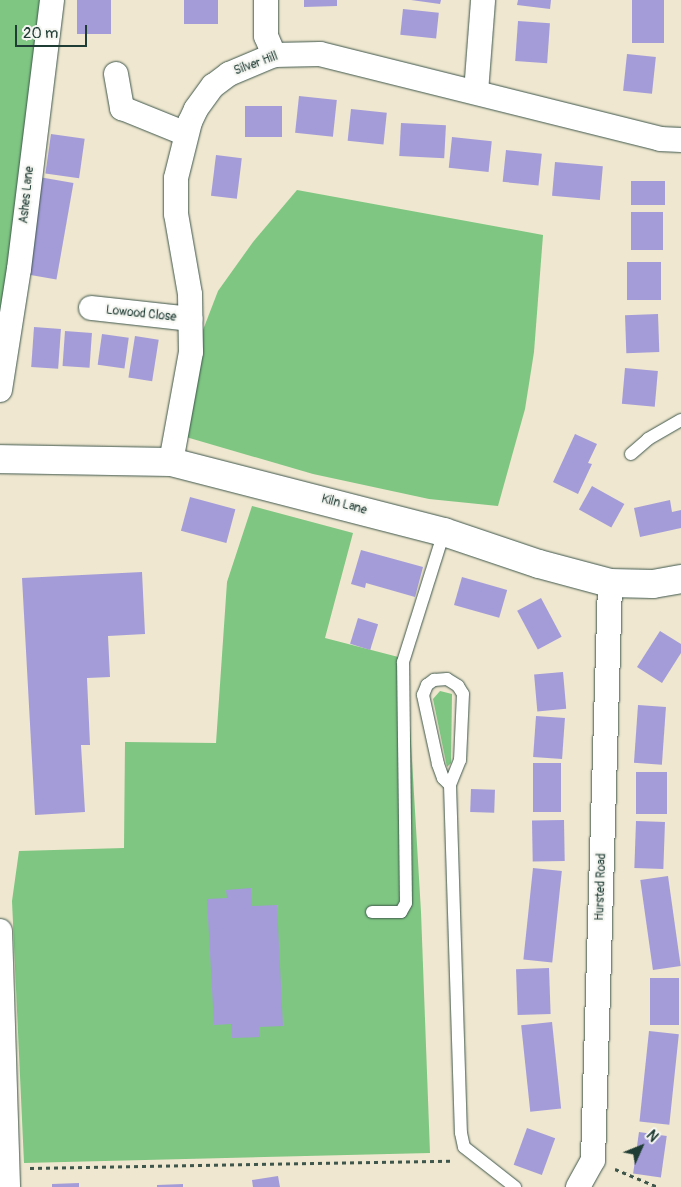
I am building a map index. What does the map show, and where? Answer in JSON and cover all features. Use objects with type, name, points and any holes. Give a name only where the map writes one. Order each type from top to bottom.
[{"type":"main road","name":"Kiln Lane","points":[[0,459],[171,462],[444,532],[539,564],[610,583],[653,584],[681,579]]},
{"type":"street","name":"Ashes Lane","points":[[0,390],[19,269],[52,0]]},
{"type":"street","points":[[266,0],[266,36],[274,55]]},
{"type":"street","points":[[476,92],[483,0]]},
{"type":"street","name":"Silver Hill","points":[[171,462],[191,352],[186,269],[176,214],[176,178],[186,134],[196,109],[213,86],[243,66],[274,55],[320,54],[660,139],[681,140]]},
{"type":"street","points":[[116,74],[122,108],[186,134]]},
{"type":"street","name":"Lowood Close","points":[[91,308],[190,319]]},
{"type":"street","name":"Hursted Road","points":[[578,1187],[593,1160],[610,583]]},
{"type":"street","points":[[0,931],[3,1142],[8,1178]]},
{"type":"lane","points":[[631,454],[648,439],[681,420]]},
{"type":"lane","points":[[372,912],[401,912],[406,902],[403,662],[444,532]]},
{"type":"lane","points":[[450,785],[443,778],[438,764],[423,695],[427,685],[434,680],[446,679],[458,686],[463,694],[460,760],[450,785],[460,1133],[464,1147],[515,1187]]},
{"type":"path","points":[[8,1178],[457,1160]]},
{"type":"path","points":[[593,1160],[658,1187]]},
{"type":"green space","points":[[0,0],[46,0],[0,326]]},
{"type":"green space","points":[[297,190],[543,235],[534,352],[525,409],[498,506],[429,499],[313,474],[186,437],[203,330],[218,291],[253,242]]},
{"type":"green space","points":[[252,506],[353,533],[325,638],[406,659],[421,912],[430,1153],[24,1163],[12,901],[19,851],[124,848],[125,742],[216,743],[227,582]]},
{"type":"green space","points":[[440,691],[452,694],[451,763],[447,767],[433,699]]},
{"type":"building","points":[[77,0],[111,0],[111,34],[77,34]]},
{"type":"building","points":[[184,0],[218,0],[218,24],[184,24]]},
{"type":"building","points":[[304,0],[337,0],[337,6],[304,7]]},
{"type":"building","points":[[411,0],[441,0],[440,4]]},
{"type":"building","points":[[518,0],[551,0],[550,9],[517,5]]},
{"type":"building","points":[[632,0],[664,0],[664,43],[632,43]]},
{"type":"building","points":[[403,9],[439,13],[436,39],[400,35]]},
{"type":"building","points":[[518,21],[550,23],[547,63],[515,61]]},
{"type":"building","points":[[627,54],[656,57],[652,94],[623,91]]},
{"type":"building","points":[[299,96],[337,100],[333,137],[295,133]]},
{"type":"building","points":[[245,106],[282,106],[282,137],[245,137]]},
{"type":"building","points":[[351,109],[387,113],[383,145],[348,141]]},
{"type":"building","points":[[401,123],[446,125],[444,158],[399,156]]},
{"type":"building","points":[[51,134],[85,139],[79,178],[45,174]]},
{"type":"building","points":[[452,137],[492,141],[489,172],[449,168]]},
{"type":"building","points":[[506,150],[542,154],[538,186],[503,182]]},
{"type":"building","points":[[216,155],[242,158],[237,199],[211,196]]},
{"type":"building","points":[[555,162],[603,166],[600,200],[552,196]]},
{"type":"building","points":[[39,177],[73,183],[56,280],[22,274]]},
{"type":"building","points":[[631,181],[665,181],[665,205],[631,205]]},
{"type":"building","points":[[631,212],[663,212],[663,250],[631,250]]},
{"type":"building","points":[[627,262],[661,262],[661,300],[627,300]]},
{"type":"building","points":[[658,314],[659,352],[626,353],[625,315]]},
{"type":"building","points":[[34,327],[61,329],[58,369],[31,367]]},
{"type":"building","points":[[65,331],[92,333],[89,368],[63,366]]},
{"type":"building","points":[[102,334],[129,338],[124,368],[98,365]]},
{"type":"building","points":[[135,336],[159,340],[152,381],[128,377]]},
{"type":"building","points":[[625,368],[658,371],[655,407],[622,404]]},
{"type":"building","points":[[575,434],[597,444],[588,463],[592,464],[578,494],[553,482]]},
{"type":"building","points":[[592,486],[624,504],[611,528],[579,510]]},
{"type":"building","points":[[190,497],[235,509],[226,543],[181,531]]},
{"type":"building","points":[[670,500],[672,512],[681,510],[681,528],[640,537],[634,508]]},
{"type":"building","points":[[361,550],[423,567],[415,597],[366,583],[365,588],[351,584]]},
{"type":"building","points":[[142,572],[145,634],[108,636],[110,677],[87,678],[90,745],[81,745],[85,812],[35,815],[22,578]]},
{"type":"building","points":[[462,577],[507,590],[499,618],[454,605]]},
{"type":"building","points":[[541,598],[562,637],[538,650],[517,611]]},
{"type":"building","points":[[358,618],[378,624],[370,650],[350,644]]},
{"type":"building","points":[[660,631],[681,644],[681,653],[662,683],[637,667]]},
{"type":"building","points":[[563,672],[566,709],[537,711],[534,675]]},
{"type":"building","points":[[638,705],[666,707],[662,765],[634,763]]},
{"type":"building","points":[[536,716],[565,718],[562,759],[533,757]]},
{"type":"building","points":[[533,763],[561,763],[561,812],[533,812]]},
{"type":"building","points":[[636,772],[667,772],[667,814],[636,814]]},
{"type":"building","points":[[471,789],[495,790],[494,813],[470,812]]},
{"type":"building","points":[[564,820],[565,861],[533,862],[532,821]]},
{"type":"building","points":[[636,821],[665,822],[663,869],[634,868]]},
{"type":"building","points":[[533,868],[562,871],[552,963],[523,959]]},
{"type":"building","points":[[668,876],[681,966],[653,970],[640,880]]},
{"type":"building","points":[[251,888],[252,906],[277,905],[283,1026],[259,1027],[260,1037],[232,1038],[231,1024],[214,1025],[207,899],[227,898],[226,890]]},
{"type":"building","points":[[549,968],[551,1014],[518,1015],[516,969]]},
{"type":"building","points":[[650,978],[679,978],[679,1025],[650,1025]]},
{"type":"building","points":[[552,1022],[561,1109],[530,1112],[521,1025]]},
{"type":"building","points":[[649,1031],[679,1034],[669,1125],[639,1122]]},
{"type":"building","points":[[527,1128],[555,1138],[542,1175],[514,1165]]},
{"type":"building","points":[[639,1132],[667,1136],[661,1177],[633,1174]]},
{"type":"building","points":[[278,1176],[280,1187],[253,1187],[252,1180]]},
{"type":"building","points":[[79,1183],[79,1187],[52,1187],[52,1184]]},
{"type":"building","points":[[183,1184],[183,1187],[157,1187],[157,1185]]}]
